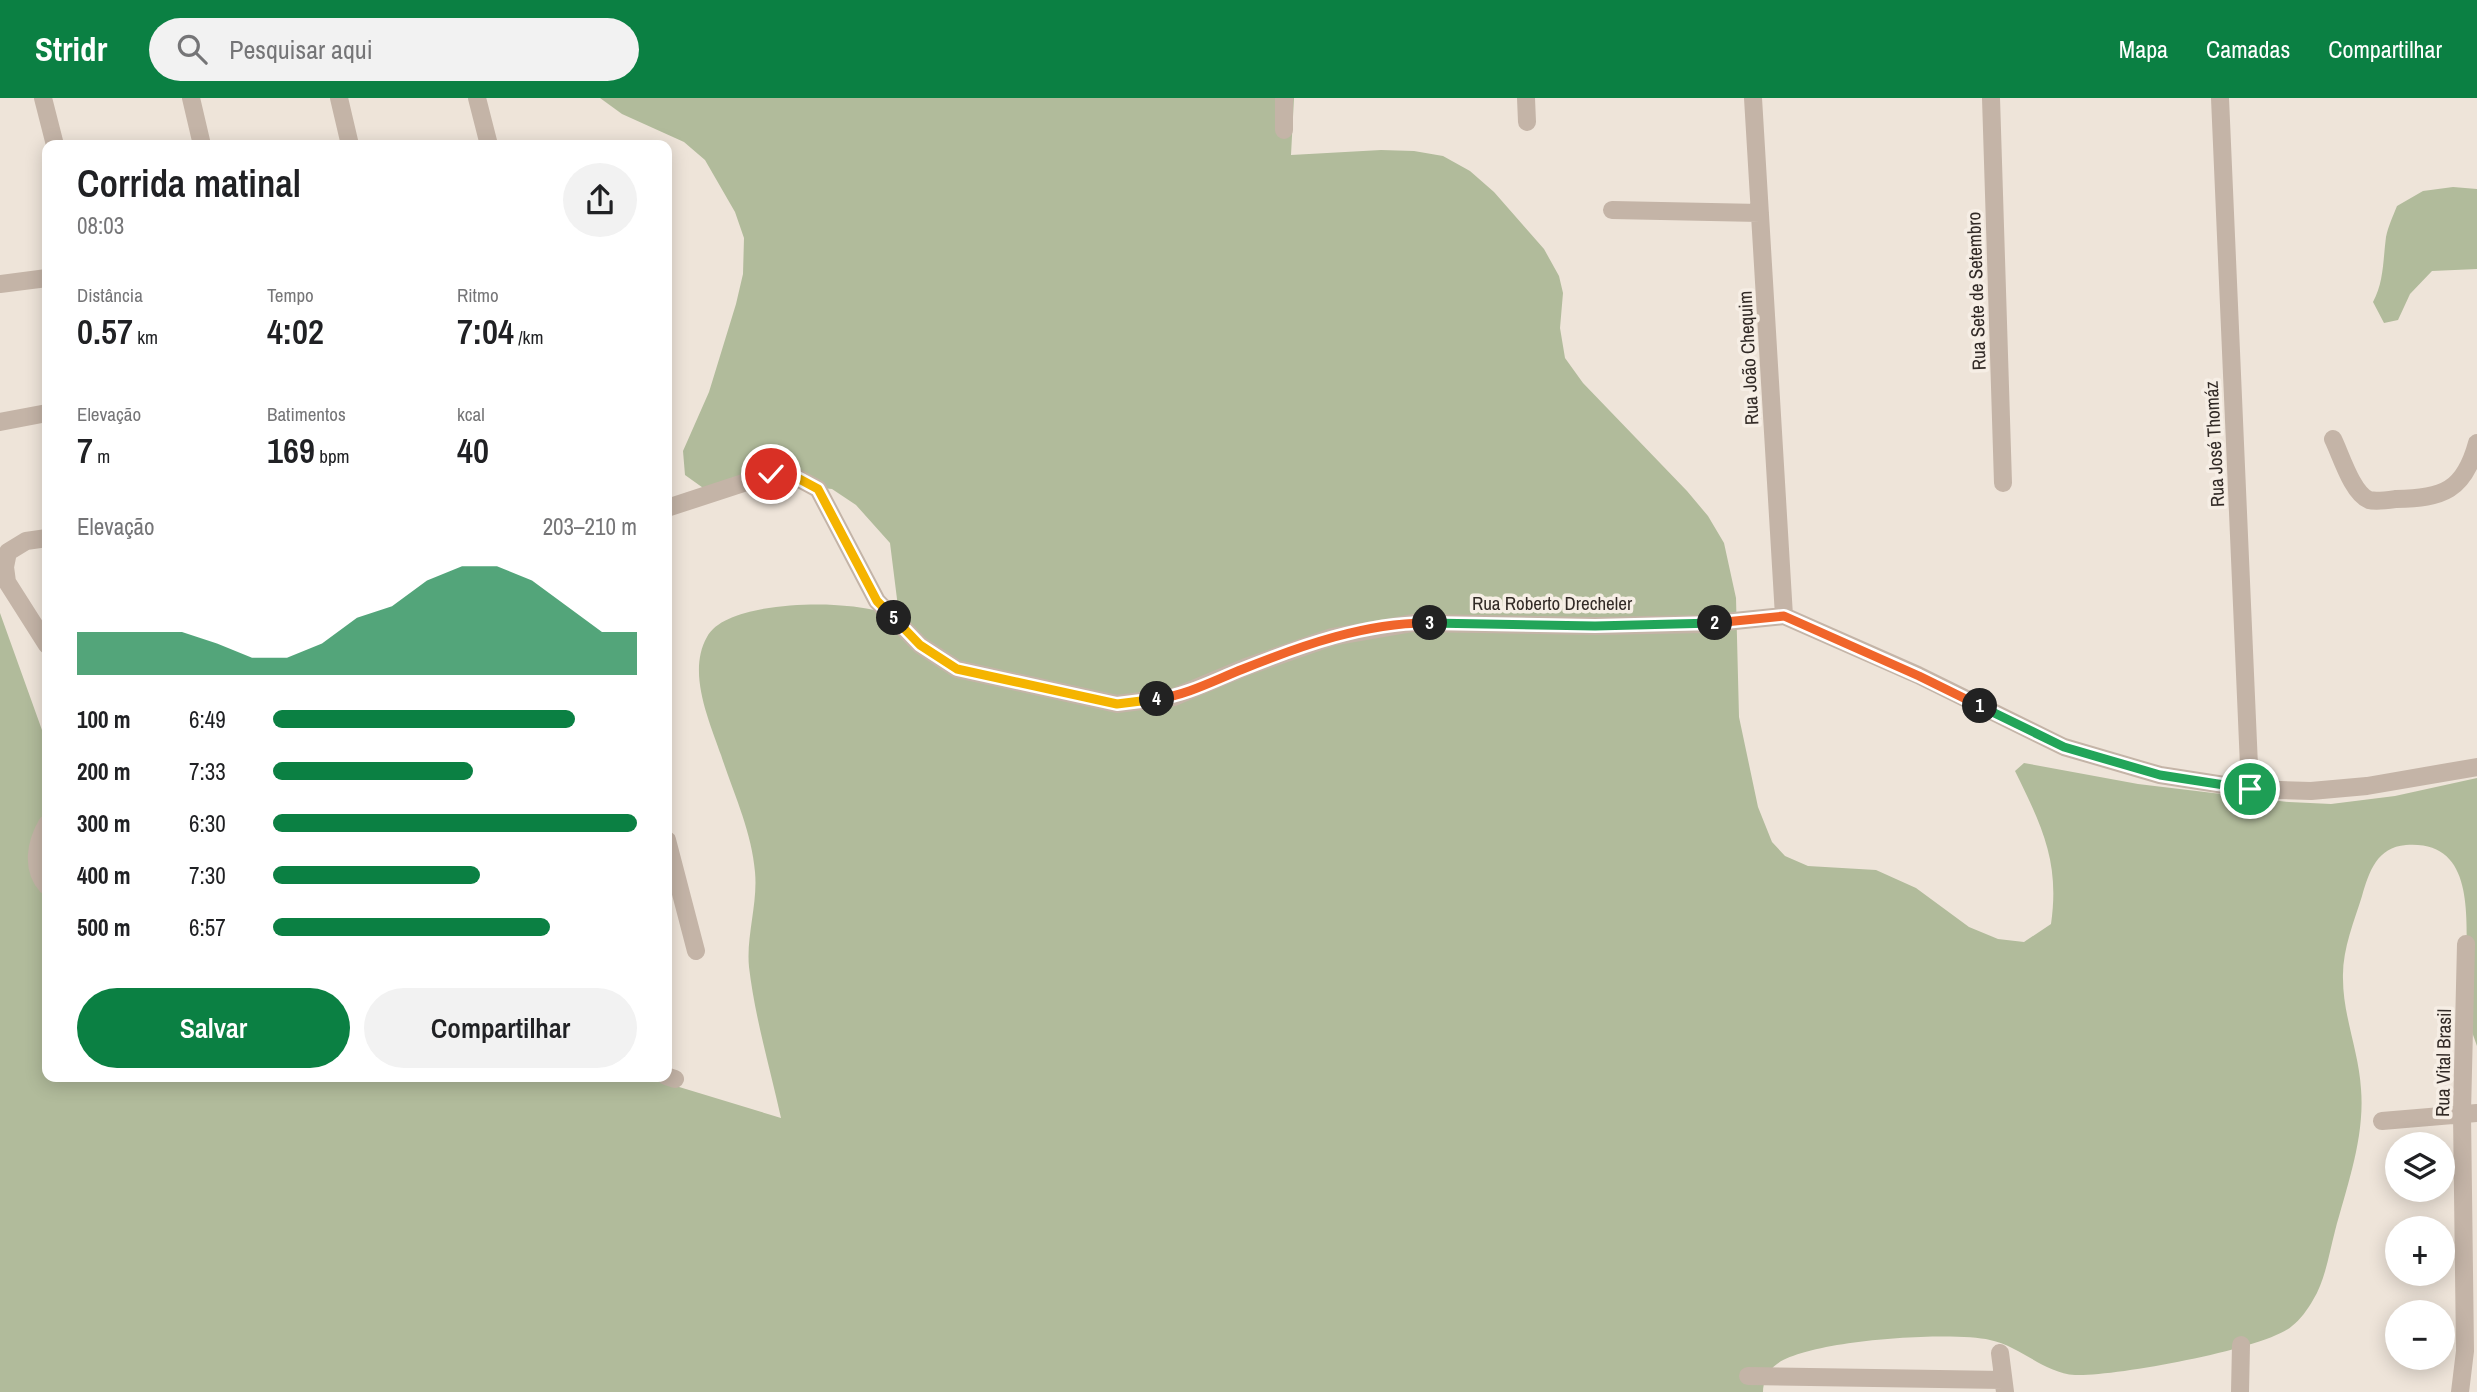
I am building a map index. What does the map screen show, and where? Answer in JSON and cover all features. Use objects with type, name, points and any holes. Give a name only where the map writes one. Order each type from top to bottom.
[{"type":"street","points":[[43,98],[54,140]]},
{"type":"street","points":[[191,98],[201,140]]},
{"type":"street","points":[[339,98],[350,140]]},
{"type":"street","points":[[477,98],[488,140]]},
{"type":"street","points":[[1284,98],[1284,130]]},
{"type":"street","points":[[1526,98],[1527,121]]},
{"type":"street","name":"Rua João Chequim","points":[[1753,98],[1784,616]]},
{"type":"street","name":"Rua Sete de Setembro","points":[[1991,98],[2003,483]]},
{"type":"street","name":"Rua José Thomáz","points":[[2220,98],[2250,789]]},
{"type":"street","points":[[1612,210],[1760,213]]},
{"type":"street","points":[[0,284],[42,279]]},
{"type":"street","points":[[0,422],[42,414]]},
{"type":"street","points":[[2333,439],[2356,490],[2370,500],[2426,499],[2448,491],[2463,476],[2473,458],[2477,443]]},
{"type":"street","name":"Rua Roberto Drecheler","points":[[672,506],[771,474],[792,475],[818,489],[877,601],[920,645],[957,669],[1117,704],[1174,697],[1246,667],[1332,637],[1413,623],[1595,626],[1705,624],[1784,616],[1919,676],[2064,747],[2160,775],[2250,789],[2322,790],[2367,786],[2477,767]]},
{"type":"street","points":[[42,539],[26,541],[8,552],[5,567],[7,582],[42,637]]},
{"type":"street","points":[[42,833],[36,862],[42,880]]},
{"type":"street","points":[[672,859],[696,951]]},
{"type":"street","name":"Rua Vital Brasil","points":[[2460,1392],[2465,1351],[2469,1113],[2466,944]]},
{"type":"street","points":[[2382,1121],[2469,1113]]},
{"type":"street","points":[[2240,1392],[2241,1345]]},
{"type":"street","points":[[1748,1376],[2004,1386],[2000,1353]]},
{"type":"green space","points":[[600,98],[1294,98],[1291,155],[1381,150],[1414,151],[1443,156],[1470,171],[1494,192],[1544,249],[1559,276],[1563,293],[1560,328],[1565,358],[1583,383],[1687,491],[1708,516],[1724,543],[1736,598],[1739,717],[1758,807],[1772,842],[1785,856],[1808,866],[1876,870],[1916,888],[1969,927],[1998,939],[2024,942],[2051,924],[2053,882],[2041,827],[2015,771],[2024,763],[2138,784],[2289,802],[2331,804],[2395,796],[2477,778],[2477,1046],[2472,1032],[2465,901],[2462,883],[2455,867],[2444,854],[2428,847],[2406,845],[2388,850],[2371,870],[2344,957],[2344,993],[2357,1061],[2362,1107],[2350,1179],[2317,1293],[2298,1321],[2277,1335],[2253,1344],[2188,1360],[2121,1371],[2075,1375],[2053,1370],[2012,1348],[1990,1340],[1971,1337],[1913,1337],[1848,1343],[1794,1356],[1771,1370],[1765,1380],[1763,1392],[0,1392],[0,613],[42,730],[42,1082],[663,1082],[781,1118],[749,967],[755,884],[753,857],[746,827],[702,696],[699,680],[701,651],[707,637],[717,626],[731,618],[771,608],[832,605],[860,607],[899,615],[890,543],[856,505],[832,489],[784,484],[728,491],[706,490],[685,475],[683,451],[709,392],[736,304],[743,274],[744,238],[735,212],[705,160],[684,142],[622,114]]},
{"type":"green space","points":[[2453,187],[2477,189],[2477,269],[2432,271],[2410,294],[2398,320],[2384,323],[2373,302],[2381,278],[2387,233],[2397,206],[2423,191]]},
{"type":"route","points":[[771,474],[792,475],[818,489],[877,601],[920,645],[957,669],[1117,704],[1174,697],[1246,667],[1332,637],[1413,623],[1595,626],[1705,624],[1784,616],[1919,676],[2064,747],[2160,775],[2250,789]]}]
